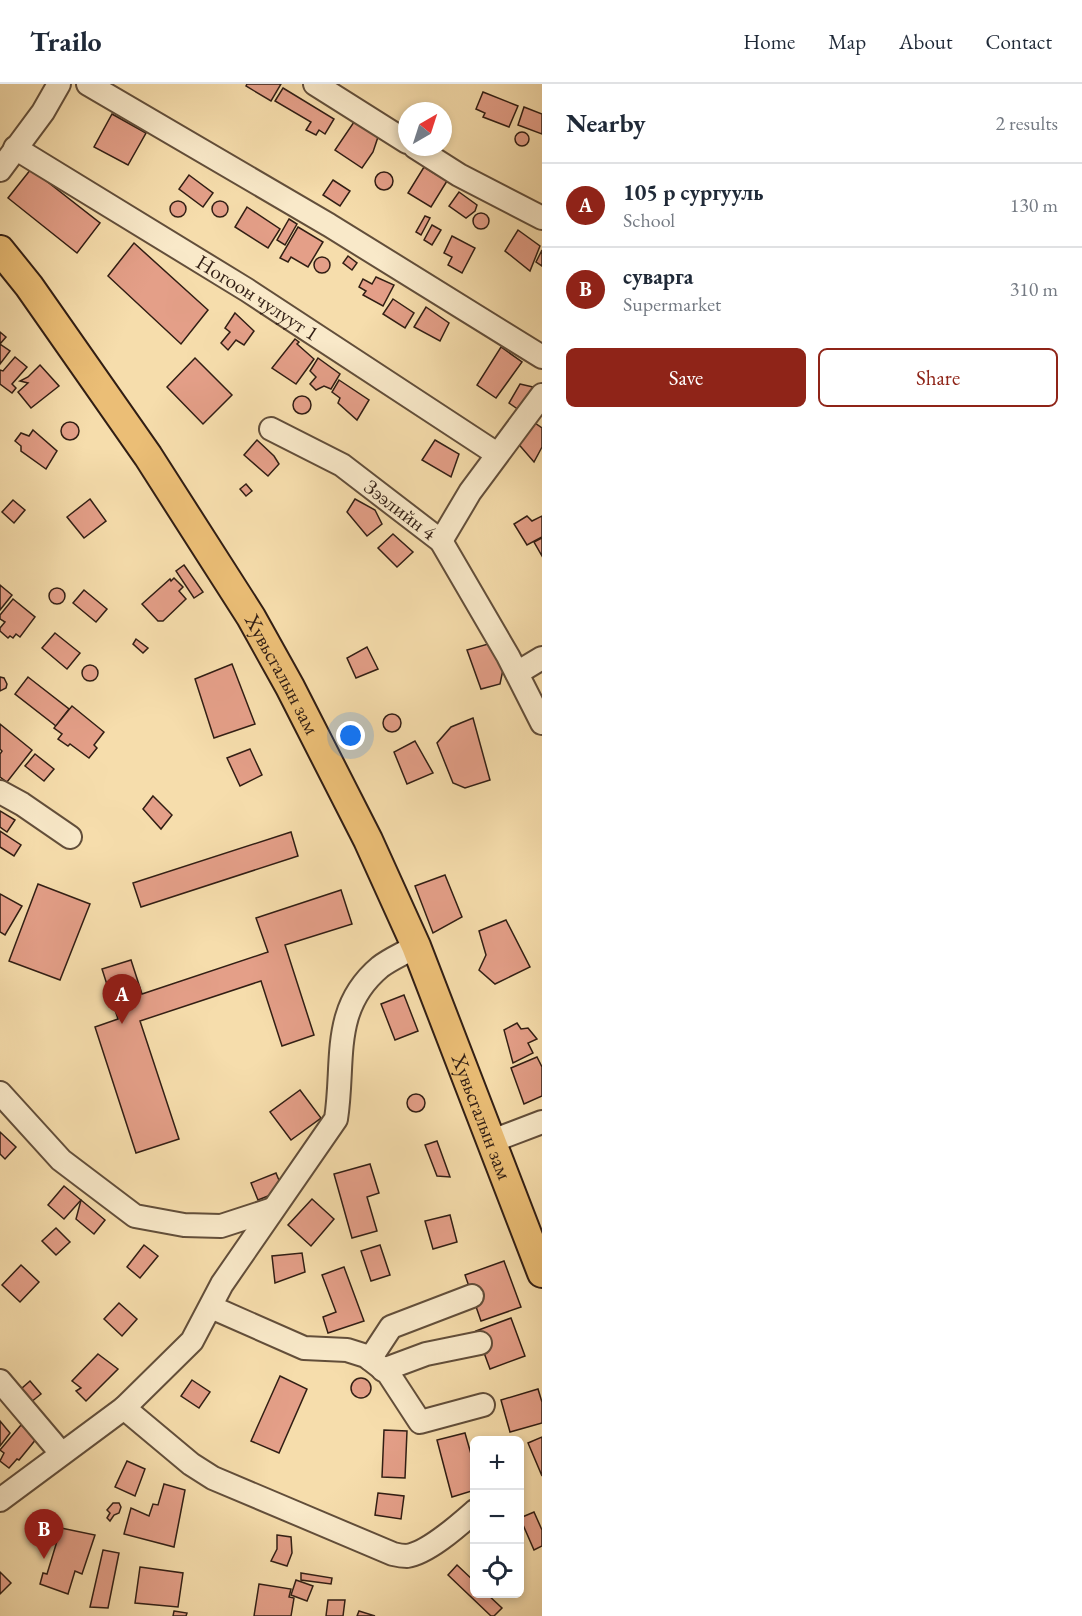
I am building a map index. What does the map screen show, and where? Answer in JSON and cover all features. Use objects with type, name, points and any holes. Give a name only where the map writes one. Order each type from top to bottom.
[{"type":"main road","name":"Хувьсгалын зам","points":[[0,250],[29,286],[148,456],[251,617],[331,764],[416,946],[542,1273]]},
{"type":"street","points":[[0,170],[43,112],[58,84]]},
{"type":"street","points":[[88,84],[329,225],[542,357]]},
{"type":"street","points":[[315,84],[398,136]]},
{"type":"street","name":"Ногоон чулуут 1","points":[[15,148],[247,290],[497,454]]},
{"type":"street","points":[[430,156],[459,174],[542,218]]},
{"type":"street","points":[[441,541],[470,492],[542,395]]},
{"type":"street","name":"Зээлийн 4","points":[[271,429],[342,465],[441,541],[517,674],[542,723]]},
{"type":"street","points":[[517,674],[542,658]]},
{"type":"street","points":[[0,792],[22,804],[70,837]]},
{"type":"street","points":[[0,1500],[61,1452],[124,1408],[192,1341],[222,1284],[336,1119],[340,1043],[349,1010],[362,984],[381,966],[416,946]]},
{"type":"street","points":[[0,1093],[61,1160],[135,1216],[184,1225],[221,1226],[273,1209]]},
{"type":"street","points":[[492,1141],[542,1122]]},
{"type":"street","points":[[377,1364],[391,1327],[472,1296]]},
{"type":"street","points":[[211,1307],[304,1348],[347,1350],[377,1364],[388,1373],[420,1422],[483,1405]]},
{"type":"street","points":[[377,1364],[480,1343]]},
{"type":"street","points":[[0,1382],[61,1452]]},
{"type":"street","points":[[124,1408],[191,1464],[213,1478],[393,1554],[406,1556],[416,1553],[450,1533],[470,1515]]},
{"type":"building","points":[[247,84],[281,84],[271,101],[246,86]]},
{"type":"building","points":[[283,88],[334,119],[325,134],[319,130],[316,135],[306,130],[311,122],[275,101]]},
{"type":"building","points":[[483,92],[518,106],[509,127],[483,117],[485,113],[476,109]]},
{"type":"building","points":[[524,107],[542,114],[542,134],[518,125]]},
{"type":"building","points":[[112,114],[146,133],[128,165],[94,147]]},
{"type":"building","points":[[354,122],[378,137],[373,152],[362,168],[335,150]]},
{"type":"building","points":[[522,132],[527,134],[529,139],[527,144],[522,146],[517,144],[515,139],[517,134]]},
{"type":"building","points":[[424,167],[447,181],[431,207],[408,193]]},
{"type":"building","points":[[31,169],[100,223],[77,253],[8,198]]},
{"type":"building","points":[[384,172],[390,175],[393,181],[390,187],[384,190],[378,187],[375,181],[378,175]]},
{"type":"building","points":[[189,175],[213,193],[203,207],[179,189]]},
{"type":"building","points":[[333,180],[350,191],[340,206],[323,195]]},
{"type":"building","points":[[459,192],[477,205],[475,211],[466,218],[449,206]]},
{"type":"building","points":[[178,201],[186,209],[178,217],[170,209]]},
{"type":"building","points":[[220,201],[226,203],[228,209],[226,215],[220,217],[214,215],[212,209],[214,203]]},
{"type":"building","points":[[247,207],[280,229],[268,248],[235,227]]},
{"type":"building","points":[[481,213],[489,221],[481,229],[473,221]]},
{"type":"building","points":[[425,216],[430,218],[421,235],[416,232]]},
{"type":"building","points":[[289,219],[297,224],[285,245],[277,240]]},
{"type":"building","points":[[432,225],[441,230],[432,245],[424,240]]},
{"type":"building","points":[[298,227],[323,242],[308,267],[291,257],[288,262],[280,258]]},
{"type":"building","points":[[518,230],[540,246],[530,271],[505,251]]},
{"type":"building","points":[[452,236],[475,248],[462,273],[448,265],[452,257],[444,253]]},
{"type":"building","points":[[134,243],[208,310],[181,344],[108,276]]},
{"type":"building","points":[[542,250],[542,266],[536,262]]},
{"type":"building","points":[[348,256],[357,263],[352,270],[343,263]]},
{"type":"building","points":[[322,257],[328,259],[330,265],[328,271],[322,273],[316,271],[314,265],[316,259]]},
{"type":"building","points":[[376,277],[394,285],[383,306],[363,295],[366,291],[359,287],[363,279],[372,284]]},
{"type":"building","points":[[393,299],[414,313],[405,328],[383,314]]},
{"type":"building","points":[[426,307],[449,323],[440,341],[414,327]]},
{"type":"building","points":[[235,313],[254,331],[244,345],[236,340],[228,350],[221,343],[230,332],[225,328]]},
{"type":"building","points":[[0,332],[6,337],[0,344]]},
{"type":"building","points":[[295,339],[299,342],[297,344],[314,359],[296,384],[272,368]]},
{"type":"building","points":[[0,344],[10,351],[0,364]]},
{"type":"building","points":[[501,347],[522,362],[496,398],[477,385]]},
{"type":"building","points":[[15,357],[27,367],[12,384],[16,388],[12,393],[0,384],[0,370],[3,371]]},
{"type":"building","points":[[195,358],[232,395],[203,424],[167,387]]},
{"type":"building","points":[[318,358],[340,374],[331,389],[324,386],[316,390],[310,384],[316,377],[310,371]]},
{"type":"building","points":[[40,365],[59,386],[31,408],[18,392],[28,383],[20,381],[28,377]]},
{"type":"building","points":[[339,380],[369,400],[357,420],[338,403],[340,398],[332,392]]},
{"type":"building","points":[[520,384],[533,387],[519,410],[509,403]]},
{"type":"building","points":[[298,396],[306,396],[311,401],[309,412],[298,414],[293,409],[293,401]]},
{"type":"building","points":[[532,421],[542,428],[542,447],[534,462],[515,440]]},
{"type":"building","points":[[66,422],[74,422],[79,427],[77,438],[66,440],[61,435],[61,427]]},
{"type":"building","points":[[33,430],[57,451],[46,469],[21,451],[21,446],[15,441],[21,433],[29,436]]},
{"type":"building","points":[[257,440],[279,464],[268,476],[244,455]]},
{"type":"building","points":[[435,440],[459,454],[451,477],[422,460]]},
{"type":"building","points":[[246,484],[252,491],[246,496],[240,489]]},
{"type":"building","points":[[90,499],[106,521],[84,538],[67,517]]},
{"type":"building","points":[[355,499],[375,510],[382,524],[367,536],[347,512]]},
{"type":"building","points":[[13,500],[25,510],[14,523],[2,512]]},
{"type":"building","points":[[527,516],[532,521],[542,516],[542,537],[527,545],[514,524]]},
{"type":"building","points":[[393,534],[413,552],[397,567],[378,548]]},
{"type":"building","points":[[542,538],[542,556],[534,542]]},
{"type":"building","points":[[184,565],[203,592],[194,598],[176,571]]},
{"type":"building","points":[[174,578],[183,587],[179,591],[186,599],[163,621],[158,621],[142,604]]},
{"type":"building","points":[[0,585],[12,595],[0,610]]},
{"type":"building","points":[[54,588],[60,588],[65,596],[63,602],[54,604],[49,599],[49,593]]},
{"type":"building","points":[[84,590],[107,609],[96,622],[73,603]]},
{"type":"building","points":[[13,599],[35,617],[20,637],[16,634],[13,638],[10,636],[8,638],[0,631],[5,622],[0,619],[0,615]]},
{"type":"building","points":[[55,633],[80,653],[67,669],[42,648]]},
{"type":"building","points":[[136,639],[148,648],[143,653],[133,644]]},
{"type":"building","points":[[488,644],[505,660],[500,684],[481,689],[467,650]]},
{"type":"building","points":[[367,647],[378,669],[356,678],[347,658]]},
{"type":"building","points":[[232,664],[255,724],[214,738],[195,679]]},
{"type":"building","points":[[87,665],[93,665],[98,673],[96,679],[87,681],[82,676],[82,670]]},
{"type":"building","points":[[0,677],[4,678],[7,684],[6,688],[0,691]]},
{"type":"building","points":[[28,677],[69,709],[56,726],[15,694]]},
{"type":"building","points":[[72,706],[104,732],[94,745],[97,748],[89,758],[70,744],[68,746],[58,739],[62,734],[54,728]]},
{"type":"building","points":[[392,714],[398,717],[401,723],[398,729],[392,732],[386,729],[383,723],[386,717]]},
{"type":"building","points":[[473,718],[490,780],[465,788],[453,783],[437,743],[451,727]]},
{"type":"building","points":[[0,724],[32,750],[7,782],[0,777],[2,751],[0,749]]},
{"type":"building","points":[[415,741],[433,773],[407,784],[394,752]]},
{"type":"building","points":[[250,749],[262,775],[240,786],[227,758]]},
{"type":"building","points":[[35,754],[54,769],[44,781],[25,766]]},
{"type":"building","points":[[153,796],[172,815],[161,829],[143,809]]},
{"type":"building","points":[[0,811],[15,820],[7,832],[0,827]]},
{"type":"building","points":[[0,831],[21,845],[14,856],[0,847]]},
{"type":"building","points":[[291,832],[298,856],[141,907],[133,883]]},
{"type":"building","points":[[445,875],[462,917],[433,933],[415,886]]},
{"type":"building","points":[[38,884],[90,904],[60,980],[9,961]]},
{"type":"building","points":[[341,890],[352,924],[285,945],[314,1035],[282,1046],[261,981],[140,1021],[179,1139],[136,1153],[95,1027],[118,1019],[102,969],[131,960],[142,994],[268,952],[256,918]]},
{"type":"building","points":[[0,894],[22,906],[5,935],[0,932]]},
{"type":"building","points":[[506,920],[530,967],[495,984],[479,970],[486,955],[479,931]]},
{"type":"building","points":[[404,995],[418,1031],[395,1040],[381,1004]]},
{"type":"building","points":[[517,1023],[521,1029],[528,1028],[537,1039],[528,1043],[533,1053],[513,1063],[504,1030]]},
{"type":"building","points":[[537,1057],[542,1067],[542,1096],[524,1104],[511,1068]]},
{"type":"building","points":[[300,1090],[321,1118],[291,1140],[270,1112]]},
{"type":"building","points":[[416,1094],[422,1097],[425,1103],[422,1109],[416,1112],[410,1109],[407,1103],[410,1097]]},
{"type":"building","points":[[0,1132],[16,1147],[5,1159],[0,1154]]},
{"type":"building","points":[[437,1141],[450,1177],[437,1176],[425,1145]]},
{"type":"building","points":[[370,1164],[379,1193],[367,1197],[377,1231],[352,1238],[334,1174]]},
{"type":"building","points":[[276,1173],[283,1190],[258,1200],[251,1183]]},
{"type":"building","points":[[64,1186],[81,1200],[64,1219],[48,1205]]},
{"type":"building","points":[[312,1199],[334,1219],[311,1246],[288,1225]]},
{"type":"building","points":[[81,1200],[105,1220],[94,1234],[76,1219]]},
{"type":"building","points":[[450,1215],[457,1242],[433,1249],[425,1221]]},
{"type":"building","points":[[56,1228],[70,1242],[56,1255],[42,1241]]},
{"type":"building","points":[[144,1245],[158,1256],[140,1278],[127,1267]]},
{"type":"building","points":[[380,1245],[390,1275],[371,1281],[361,1251]]},
{"type":"building","points":[[302,1253],[305,1272],[275,1283],[272,1256]]},
{"type":"building","points":[[504,1261],[521,1307],[481,1321],[465,1275]]},
{"type":"building","points":[[21,1265],[39,1282],[20,1302],[2,1285]]},
{"type":"building","points":[[344,1267],[364,1321],[328,1333],[323,1317],[336,1312],[322,1275]]},
{"type":"building","points":[[119,1303],[137,1319],[122,1336],[104,1319]]},
{"type":"building","points":[[511,1318],[525,1356],[490,1369],[476,1331]]},
{"type":"building","points":[[98,1354],[118,1369],[86,1401],[76,1391],[81,1388],[72,1381]]},
{"type":"building","points":[[280,1376],[307,1389],[279,1453],[251,1441]]},
{"type":"building","points":[[361,1378],[368,1381],[371,1388],[368,1395],[361,1398],[354,1395],[351,1388],[354,1381]]},
{"type":"building","points":[[192,1380],[210,1392],[199,1408],[181,1396]]},
{"type":"building","points":[[30,1381],[41,1394],[30,1403],[21,1389]]},
{"type":"building","points":[[538,1389],[542,1402],[542,1423],[510,1432],[501,1400]]},
{"type":"building","points":[[0,1421],[10,1433],[0,1446]]},
{"type":"building","points":[[21,1425],[37,1438],[19,1460],[17,1459],[9,1468],[0,1461],[4,1453],[0,1450]]},
{"type":"building","points":[[384,1430],[407,1431],[405,1478],[382,1477]]},
{"type":"building","points":[[465,1433],[470,1450],[470,1492],[452,1497],[437,1440]]},
{"type":"building","points":[[542,1437],[542,1476],[528,1443]]},
{"type":"building","points":[[127,1461],[145,1469],[135,1496],[115,1487]]},
{"type":"building","points":[[164,1484],[185,1490],[174,1547],[124,1534],[131,1508],[149,1516],[153,1504],[158,1505]]},
{"type":"building","points":[[378,1493],[404,1496],[401,1519],[375,1515]]},
{"type":"building","points":[[113,1503],[119,1503],[121,1507],[119,1513],[114,1515],[110,1521],[107,1518],[110,1513],[107,1510]]},
{"type":"building","points":[[534,1512],[542,1530],[542,1546],[534,1550],[524,1527],[524,1516]]},
{"type":"building","points":[[61,1528],[95,1535],[82,1574],[75,1571],[68,1594],[40,1584],[43,1573],[47,1574]]},
{"type":"building","points":[[277,1535],[291,1537],[292,1553],[287,1566],[271,1561],[277,1549]]},
{"type":"building","points":[[103,1550],[119,1553],[108,1608],[90,1607]]},
{"type":"building","points":[[457,1565],[470,1577],[470,1596],[448,1575]]},
{"type":"building","points":[[140,1567],[183,1573],[178,1607],[135,1603]]},
{"type":"building","points":[[0,1572],[11,1583],[0,1594]]},
{"type":"building","points":[[301,1573],[332,1578],[331,1584],[301,1580]]},
{"type":"building","points":[[296,1580],[313,1586],[307,1601],[291,1595]]},
{"type":"building","points":[[259,1584],[291,1589],[289,1597],[294,1598],[291,1616],[254,1616]]},
{"type":"building","points":[[472,1598],[491,1598],[502,1608],[491,1616]]},
{"type":"building","points":[[328,1600],[345,1600],[343,1616],[326,1616]]},
{"type":"building","points":[[174,1611],[187,1613],[186,1616],[173,1616]]},
{"type":"building","points":[[359,1611],[375,1616],[357,1616]]},
{"type":"place","name":"105 р сургууль","points":[[122,1024]]},
{"type":"place","name":"суварга","points":[[44,1559]]}]
